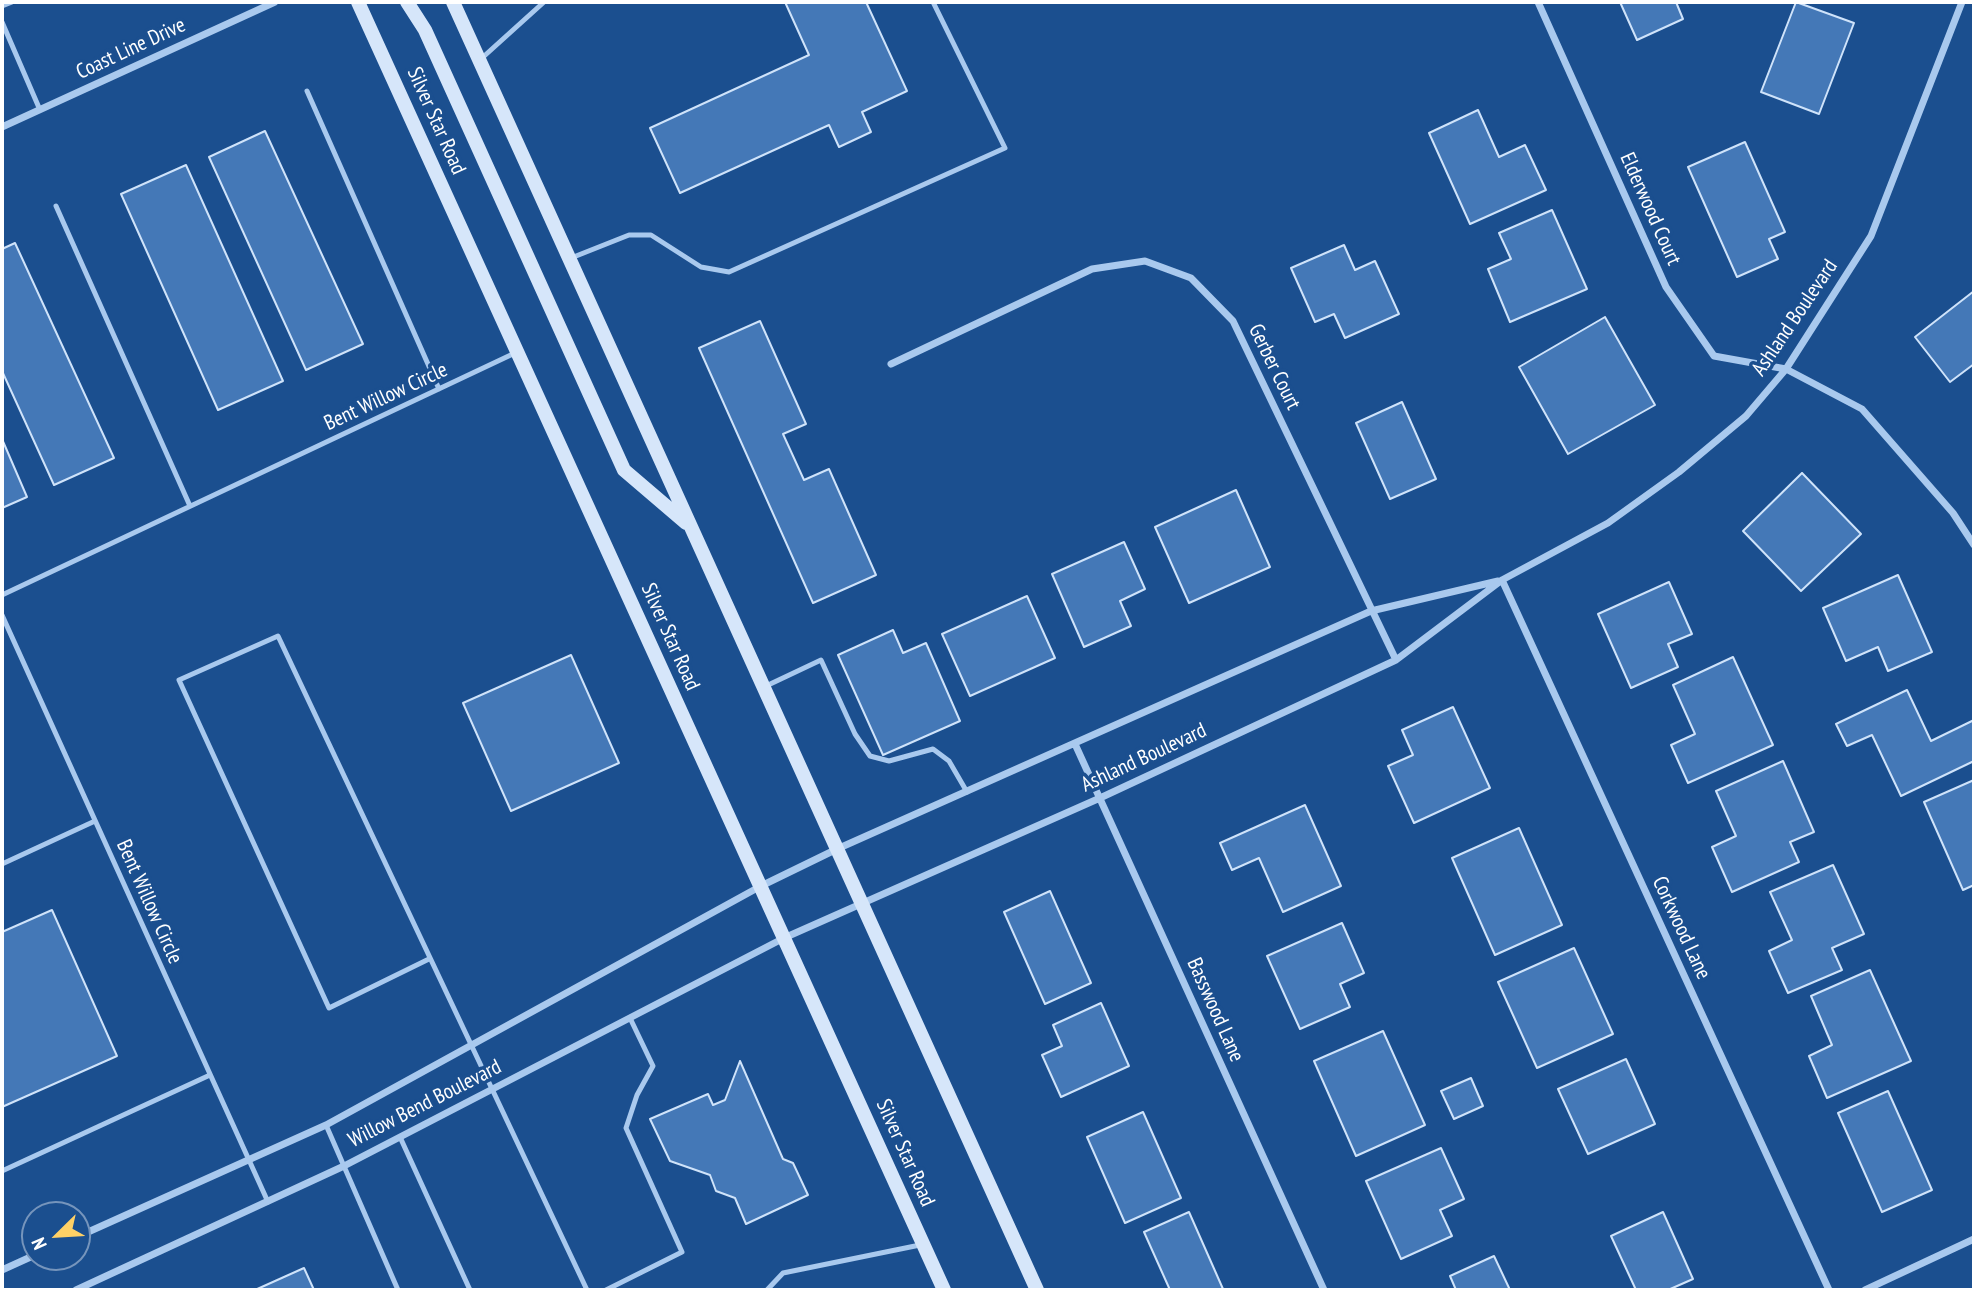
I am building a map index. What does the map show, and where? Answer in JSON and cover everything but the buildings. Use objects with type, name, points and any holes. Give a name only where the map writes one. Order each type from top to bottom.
[{"type":"main road","name":"Silver Star Road","points":[[358,2],[944,1290]]},
{"type":"main road","points":[[407,2],[425,30],[624,470],[690,526]]},
{"type":"main road","points":[[453,2],[1037,1290]]},
{"type":"street","name":"Coast Line Drive","points":[[2,128],[275,2]]},
{"type":"street","name":"Elderwood Court","points":[[1538,2],[1666,287],[1714,356],[1786,369],[1862,409],[1953,513],[1974,545]]},
{"type":"street","name":"Ashland Boulevard","points":[[784,938],[1100,798],[1396,660],[1502,580],[1608,523],[1679,472],[1746,415],[1786,369],[1871,236],[1962,2]]},
{"type":"street","name":"Gerber Court","points":[[891,364],[1092,269],[1144,261],[1191,278],[1233,321],[1396,660]]},
{"type":"street","name":"Ashland Boulevard","points":[[761,886],[837,849],[1371,611],[1502,580]]},
{"type":"street","name":"Corkwood Lane","points":[[1502,580],[1829,1290]]},
{"type":"street","name":"Basswood Lane","points":[[1075,744],[1324,1290]]},
{"type":"street","name":"Willow Bend Boulevard","points":[[91,1231],[326,1125],[761,886]]},
{"type":"street","name":"Willow Bend Boulevard","points":[[76,1290],[344,1166],[784,938]]},
{"type":"street","points":[[1865,1290],[1974,1239]]},
{"type":"street","points":[[2,1270],[21,1261]]},
{"type":"lane","points":[[2,6],[12,2]]},
{"type":"lane","points":[[480,60],[544,2]]},
{"type":"lane","points":[[570,258],[629,235],[651,235],[701,267],[729,272],[1005,148],[933,2]]},
{"type":"lane","points":[[2,22],[40,110]]},
{"type":"lane","points":[[307,91],[439,389]]},
{"type":"lane","points":[[57,206],[190,506]]},
{"type":"lane","name":"Bent Willow Circle","points":[[2,596],[517,352]]},
{"type":"lane","name":"Bent Willow Circle","points":[[2,615],[268,1202]]},
{"type":"lane","points":[[429,959],[329,1008],[179,680],[278,636],[587,1290]]},
{"type":"lane","points":[[764,687],[821,660],[855,734],[870,756],[889,761],[933,749],[949,761],[967,792]]},
{"type":"lane","points":[[2,864],[95,821]]},
{"type":"lane","points":[[606,1290],[682,1252],[626,1128],[637,1095],[653,1066],[630,1018]]},
{"type":"lane","points":[[2,1171],[210,1075]]},
{"type":"lane","points":[[326,1125],[398,1290]]},
{"type":"lane","points":[[400,1137],[470,1290]]},
{"type":"lane","points":[[767,1290],[783,1273],[923,1244]]}]
